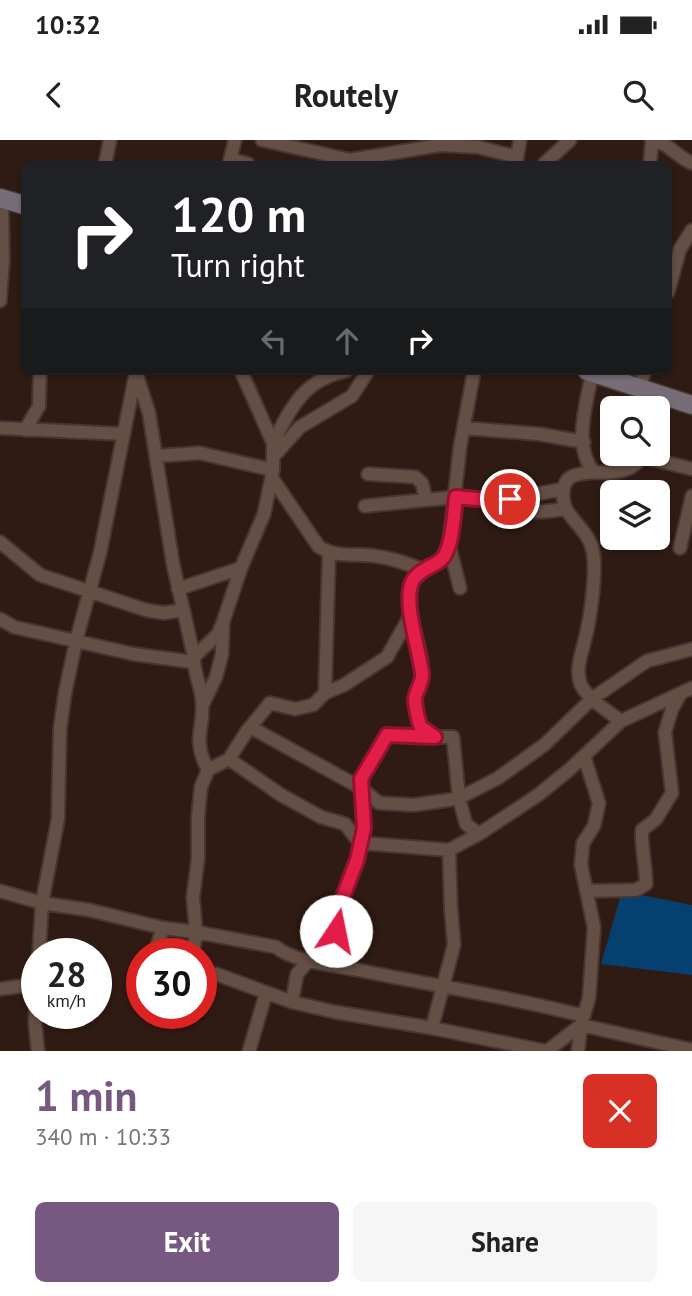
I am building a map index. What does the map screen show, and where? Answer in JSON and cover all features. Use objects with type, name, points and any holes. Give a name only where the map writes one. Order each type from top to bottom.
[{"type":"main road","points":[[609,375],[642,380],[655,396]]},
{"type":"main road","points":[[670,404],[692,405]]},
{"type":"street","points":[[108,161],[110,140]]},
{"type":"street","points":[[230,161],[235,140]]},
{"type":"street","points":[[262,140],[301,144],[350,160],[420,148],[458,145],[478,147],[516,161],[520,140]]},
{"type":"street","points":[[547,161],[570,140]]},
{"type":"street","points":[[650,161],[652,140],[665,144],[674,154],[692,163]]},
{"type":"street","points":[[0,301],[7,205]]},
{"type":"street","points":[[672,278],[680,249],[692,230]]},
{"type":"street","points":[[25,430],[39,406],[40,375]]},
{"type":"street","points":[[39,938],[42,903],[58,819],[60,729],[76,641],[90,594],[134,375]]},
{"type":"street","points":[[136,375],[149,413],[178,589],[200,684],[202,705],[198,736],[201,757],[208,770]]},
{"type":"street","points":[[194,660],[218,634],[241,568],[264,514],[273,474],[273,449],[243,375]]},
{"type":"street","points":[[273,449],[298,397],[319,382],[336,375]]},
{"type":"street","points":[[273,449],[300,427],[352,396],[365,375]]},
{"type":"street","points":[[435,737],[420,726],[415,699],[422,678],[417,640],[410,616],[409,590],[414,578],[430,565],[440,562],[449,545],[473,375]]},
{"type":"street","points":[[594,472],[589,465],[584,442],[584,417],[595,375]]},
{"type":"street","points":[[0,428],[122,435]]},
{"type":"street","points":[[464,428],[539,433],[584,442]]},
{"type":"street","points":[[156,456],[200,453],[273,474],[319,547],[329,553],[385,557],[424,570]]},
{"type":"street","points":[[670,463],[692,469]]},
{"type":"street","points":[[621,721],[582,686],[578,670],[588,621],[594,555],[584,529],[569,517],[563,489],[566,479],[573,475],[617,472],[633,466]]},
{"type":"street","points":[[368,474],[415,477],[422,483],[425,500]]},
{"type":"street","points":[[365,506],[456,497],[487,500],[563,489]]},
{"type":"street","points":[[680,548],[692,496]]},
{"type":"street","points":[[521,497],[523,508],[527,511],[566,509]]},
{"type":"street","points":[[0,542],[40,575],[90,594],[155,612],[172,613],[183,610]]},
{"type":"street","points":[[449,545],[460,588]]},
{"type":"street","points":[[325,693],[329,553]]},
{"type":"street","points":[[178,589],[241,568]]},
{"type":"street","points":[[195,938],[193,897],[198,859],[198,817],[201,787],[208,770],[229,759],[270,703],[295,709],[313,705],[325,693],[344,685],[387,657],[410,616]]},
{"type":"street","points":[[0,619],[14,626],[76,641],[133,653],[194,660]]},
{"type":"street","points":[[202,705],[216,677],[222,654],[223,622]]},
{"type":"street","points":[[250,727],[361,788],[379,803],[414,805],[459,797],[498,778],[544,745],[593,698],[647,661],[692,649]]},
{"type":"street","points":[[229,759],[281,795],[321,817],[345,824],[360,843],[449,850],[479,834],[538,794],[621,721],[686,690]]},
{"type":"street","points":[[586,891],[636,890],[646,884],[646,867],[641,848],[642,830],[656,819],[672,793],[665,732],[672,709],[686,690]]},
{"type":"street","points":[[292,1002],[297,974],[309,960],[325,950],[336,931],[341,902],[357,860],[364,828],[361,779],[387,735],[453,737],[459,797],[466,824],[479,834]]},
{"type":"street","points":[[578,1051],[589,998],[594,927],[581,865],[583,843],[594,827],[599,803],[584,756]]},
{"type":"street","points":[[432,1028],[454,945],[450,909],[449,850]]},
{"type":"street","points":[[0,891],[42,903],[89,910],[163,928],[276,947],[282,953],[309,960],[547,1006],[583,1020],[692,1050]]},
{"type":"street","points":[[159,938],[163,928]]},
{"type":"street","points":[[217,974],[292,1002],[546,1051],[583,1020]]},
{"type":"street","points":[[0,989],[21,986]]},
{"type":"street","points":[[249,1051],[266,993]]},
{"type":"street","points":[[35,1029],[38,1051]]},
{"type":"street","points":[[474,1051],[477,1037]]},
{"type":"water","points":[[622,891],[692,905],[692,975],[601,964]]},
{"type":"route","points":[[336,931],[341,902],[357,860],[364,828],[361,779],[387,735],[435,737],[420,726],[415,699],[422,678],[417,640],[410,616],[409,590],[414,578],[430,565],[440,562],[446,555],[456,497],[510,499]]}]
